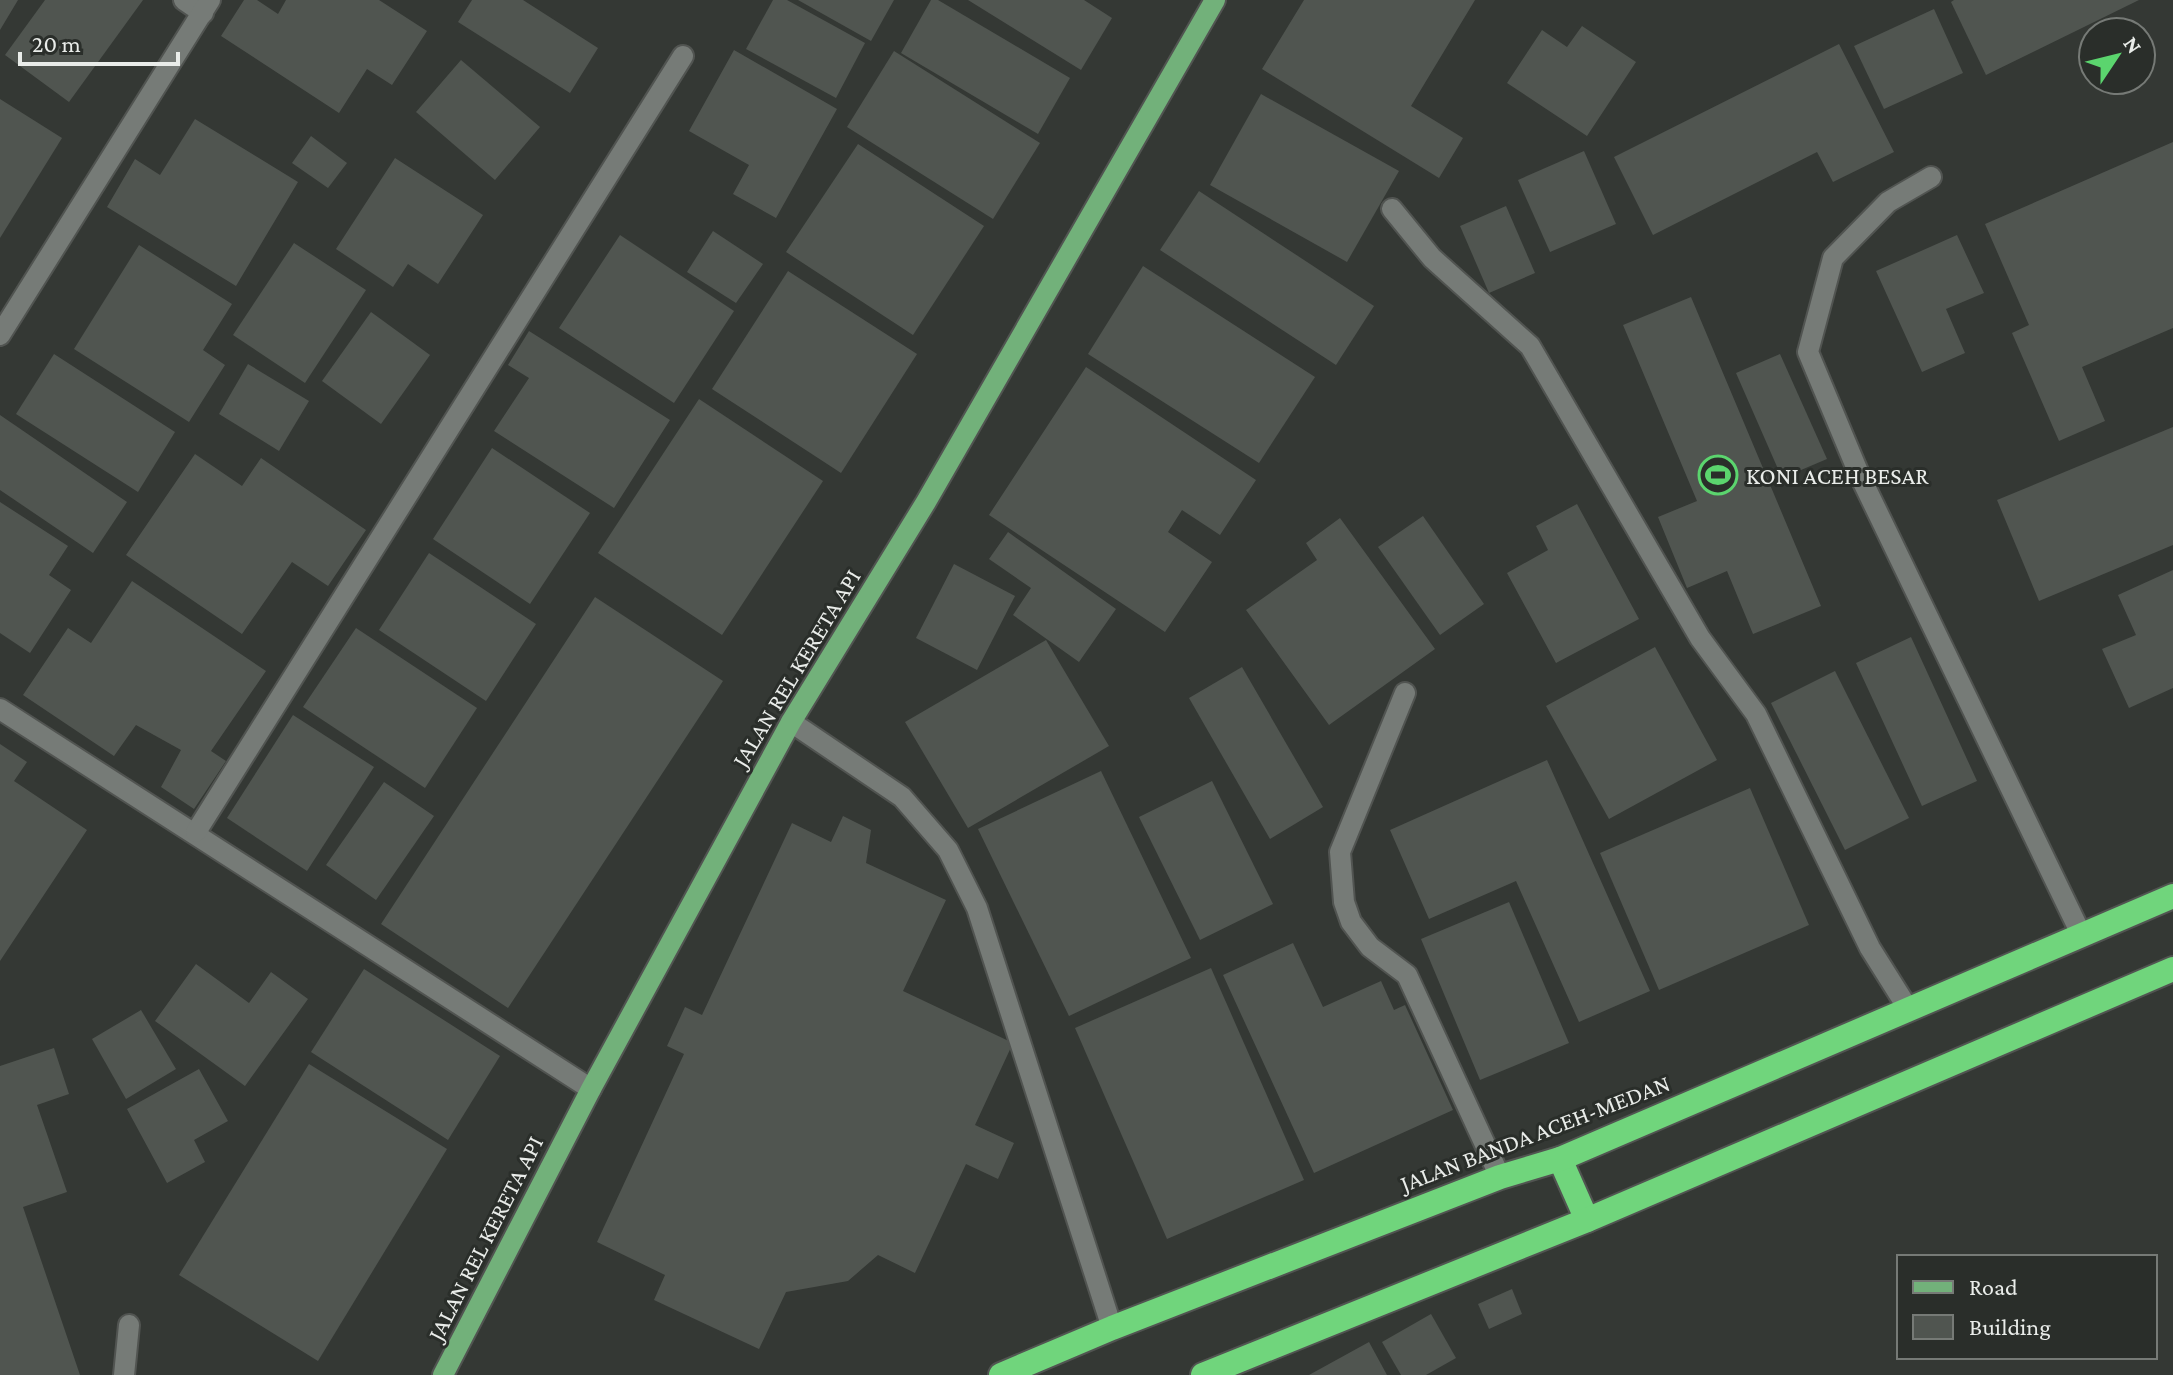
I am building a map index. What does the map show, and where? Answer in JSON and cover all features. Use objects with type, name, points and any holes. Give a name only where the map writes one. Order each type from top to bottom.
[{"type":"highway","name":"JALAN BANDA ACEH-MEDAN","points":[[1001,1375],[1112,1328],[1500,1177],[1560,1159],[1907,1007],[2173,896]]},
{"type":"highway","points":[[1203,1375],[1587,1220],[2173,969]]},
{"type":"highway","points":[[1560,1159],[1587,1220]]},
{"type":"main road","name":"JALAN REL KERETA API","points":[[443,1375],[591,1089],[791,722],[926,502],[1215,0]]},
{"type":"street","points":[[0,335],[207,6],[184,0]]},
{"type":"street","points":[[196,832],[683,56]]},
{"type":"street","points":[[1931,177],[1888,202],[1833,258],[1808,352],[1859,474],[2082,936]]},
{"type":"street","points":[[1392,209],[1432,258],[1530,346],[1700,638],[1756,714],[1870,948],[1907,1007]]},
{"type":"street","points":[[1405,693],[1340,852],[1344,902],[1351,922],[1370,947],[1407,975],[1500,1177]]},
{"type":"street","points":[[0,709],[196,832],[591,1089]]},
{"type":"street","points":[[791,722],[902,797],[948,850],[977,908],[1112,1328]]},
{"type":"street","points":[[124,1375],[129,1325]]},
{"type":"building","points":[[0,0],[18,0],[0,30]]},
{"type":"building","points":[[45,0],[143,0],[69,102],[5,55]]},
{"type":"building","points":[[244,0],[257,0],[278,14],[286,0],[379,0],[427,31],[392,85],[367,69],[339,113],[221,36]]},
{"type":"building","points":[[472,0],[523,0],[598,48],[570,93],[458,22]]},
{"type":"building","points":[[773,0],[787,0],[865,43],[836,98],[746,49]]},
{"type":"building","points":[[798,0],[894,0],[871,41]]},
{"type":"building","points":[[931,0],[938,0],[1070,78],[1038,134],[901,53]]},
{"type":"building","points":[[968,0],[1084,0],[1112,18],[1081,70]]},
{"type":"building","points":[[1304,0],[1475,0],[1411,106],[1463,138],[1439,178],[1262,69]]},
{"type":"building","points":[[2139,0],[2106,16],[2077,16],[2077,30],[1986,75],[1951,2]]},
{"type":"building","points":[[1934,9],[1963,73],[1884,109],[1854,46]]},
{"type":"building","points":[[1582,26],[1636,62],[1587,136],[1507,83],[1542,30],[1567,47]]},
{"type":"building","points":[[1839,44],[1894,152],[1833,182],[1817,152],[1653,235],[1614,157]]},
{"type":"building","points":[[734,50],[837,109],[776,218],[733,194],[749,165],[689,131]]},
{"type":"building","points":[[894,51],[1040,143],[993,219],[847,127]]},
{"type":"building","points":[[461,60],[540,127],[495,180],[416,112]]},
{"type":"building","points":[[1261,94],[1399,171],[1347,262],[1210,185]]},
{"type":"building","points":[[0,99],[62,138],[0,238]]},
{"type":"building","points":[[195,119],[298,182],[236,286],[107,207],[135,159],[160,175]]},
{"type":"building","points":[[311,136],[347,163],[328,188],[292,163]]},
{"type":"building","points":[[2173,142],[2173,328],[2082,367],[2105,421],[2059,441],[2012,333],[2029,325],[1985,224]]},
{"type":"building","points":[[858,144],[984,226],[913,335],[786,252]]},
{"type":"building","points":[[1584,151],[1616,224],[1550,252],[1518,180]]},
{"type":"building","points":[[395,158],[483,215],[438,284],[408,264],[393,287],[336,249]]},
{"type":"building","points":[[1199,191],[1374,306],[1336,365],[1160,250]]},
{"type":"building","points":[[1506,206],[1535,273],[1489,293],[1460,226]]},
{"type":"building","points":[[713,231],[763,264],[736,303],[687,272]]},
{"type":"building","points":[[620,235],[734,311],[674,403],[559,328]]},
{"type":"building","points":[[1957,235],[1984,293],[1946,309],[1965,353],[1922,372],[1876,271]]},
{"type":"building","points":[[294,243],[366,290],[305,383],[233,335]]},
{"type":"building","points":[[139,245],[232,304],[203,350],[225,365],[189,422],[74,349]]},
{"type":"building","points":[[1143,266],[1315,377],[1259,463],[1088,354]]},
{"type":"building","points":[[788,271],[917,354],[841,473],[712,389]]},
{"type":"building","points":[[1691,297],[1821,606],[1753,634],[1727,571],[1687,588],[1658,517],[1697,501],[1623,325]]},
{"type":"building","points":[[371,312],[430,355],[381,424],[322,381]]},
{"type":"building","points":[[529,331],[670,420],[614,508],[494,431],[529,378],[508,365]]},
{"type":"building","points":[[54,354],[175,432],[138,492],[16,414]]},
{"type":"building","points":[[1780,354],[1827,459],[1782,478],[1736,373]]},
{"type":"building","points":[[248,364],[309,401],[279,451],[219,414]]},
{"type":"building","points":[[1086,367],[1256,480],[1220,535],[1182,510],[1168,532],[1212,562],[1165,632],[989,515]]},
{"type":"building","points":[[699,399],[823,481],[722,635],[598,553]]},
{"type":"building","points":[[0,415],[127,502],[93,553],[0,490]]},
{"type":"building","points":[[2173,427],[2173,545],[2039,601],[1997,500]]},
{"type":"building","points":[[492,448],[590,513],[530,604],[433,539]]},
{"type":"building","points":[[195,454],[242,486],[261,458],[366,530],[328,586],[292,562],[242,634],[126,555]]},
{"type":"building","points":[[0,502],[68,546],[49,575],[71,590],[30,653],[0,633]]},
{"type":"building","points":[[1577,504],[1639,619],[1556,663],[1507,573],[1548,550],[1536,526]]},
{"type":"building","points":[[1423,516],[1484,604],[1440,635],[1378,547]]},
{"type":"building","points":[[1340,518],[1435,649],[1329,725],[1246,610],[1317,560],[1306,543]]},
{"type":"building","points":[[1008,532],[1116,609],[1079,662],[1013,615],[1031,588],[989,559]]},
{"type":"building","points":[[429,553],[536,624],[486,701],[379,630]]},
{"type":"building","points":[[954,564],[1015,596],[977,670],[916,638]]},
{"type":"building","points":[[2173,570],[2173,688],[2129,708],[2102,649],[2136,635],[2118,595]]},
{"type":"building","points":[[132,581],[266,671],[211,751],[226,761],[194,809],[161,787],[181,750],[136,725],[114,756],[23,695],[68,628],[91,643]]},
{"type":"building","points":[[595,597],[723,681],[508,1008],[381,924]]},
{"type":"building","points":[[356,628],[477,708],[425,788],[303,707]]},
{"type":"building","points":[[1911,637],[1977,781],[1922,806],[1856,663]]},
{"type":"building","points":[[1046,640],[1109,746],[968,828],[905,722]]},
{"type":"building","points":[[1655,647],[1717,760],[1609,819],[1546,706]]},
{"type":"building","points":[[1242,667],[1323,807],[1270,839],[1189,698]]},
{"type":"building","points":[[1835,671],[1909,818],[1845,850],[1771,703]]},
{"type":"building","points":[[293,715],[374,767],[307,871],[227,818]]},
{"type":"building","points":[[0,744],[27,762],[14,781],[87,830],[0,961]]},
{"type":"building","points":[[1547,760],[1650,991],[1579,1022],[1516,881],[1429,919],[1390,830]]},
{"type":"building","points":[[1101,771],[1191,958],[1069,1016],[978,829]]},
{"type":"building","points":[[1212,781],[1273,904],[1200,940],[1139,817]]},
{"type":"building","points":[[384,782],[434,816],[376,900],[326,865]]},
{"type":"building","points":[[1750,788],[1809,925],[1659,990],[1600,853]]},
{"type":"building","points":[[843,816],[871,830],[866,863],[946,900],[903,991],[1013,1043],[975,1125],[1014,1143],[998,1179],[966,1164],[915,1273],[878,1255],[848,1281],[786,1292],[759,1349],[654,1300],[665,1275],[597,1242],[684,1054],[667,1046],[685,1007],[702,1015],[792,823],[831,842]]},
{"type":"building","points":[[1509,902],[1569,1043],[1480,1080],[1421,939]]},
{"type":"building","points":[[1293,943],[1323,1007],[1381,981],[1394,1010],[1405,1005],[1453,1110],[1314,1173],[1223,975]]},
{"type":"building","points":[[196,964],[249,1003],[271,972],[308,999],[245,1086],[155,1021]]},
{"type":"building","points":[[1211,968],[1304,1180],[1167,1239],[1075,1028]]},
{"type":"building","points":[[364,969],[500,1056],[448,1140],[311,1052]]},
{"type":"building","points":[[141,1010],[176,1069],[126,1099],[92,1039]]},
{"type":"building","points":[[54,1048],[69,1094],[37,1105],[67,1192],[23,1207],[80,1375],[0,1375],[0,1066]]},
{"type":"building","points":[[309,1064],[447,1149],[318,1361],[179,1275]]},
{"type":"building","points":[[199,1069],[228,1121],[194,1140],[205,1162],[167,1183],[127,1109]]},
{"type":"building","points":[[1512,1289],[1522,1314],[1489,1329],[1478,1304]]},
{"type":"building","points":[[1431,1314],[1456,1358],[1426,1375],[1401,1375],[1382,1342]]},
{"type":"building","points":[[1369,1342],[1387,1375],[1309,1375]]},
{"type":"place","name":"KONI ACEH BESAR","points":[[1718,475]]}]
